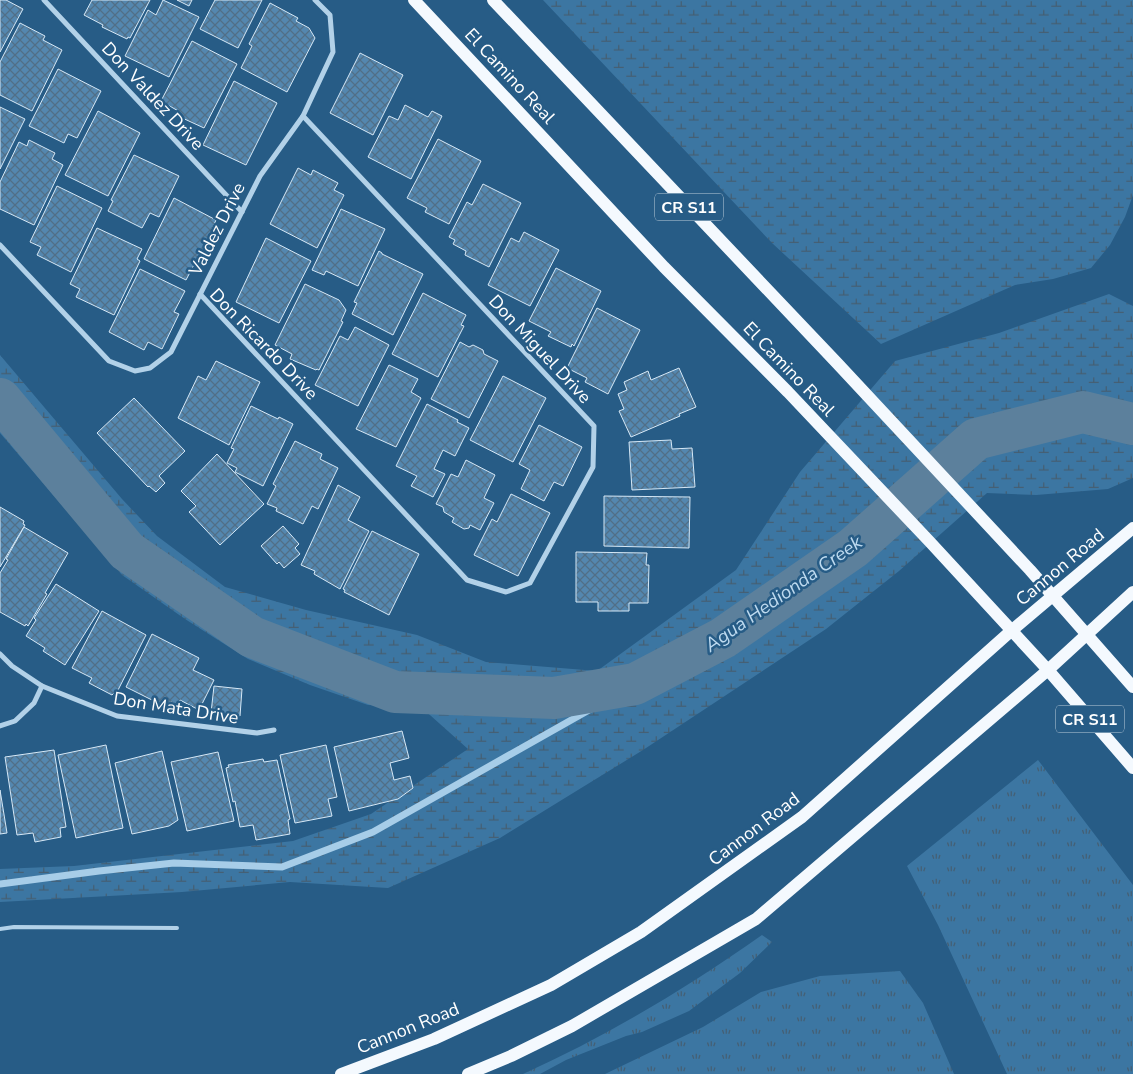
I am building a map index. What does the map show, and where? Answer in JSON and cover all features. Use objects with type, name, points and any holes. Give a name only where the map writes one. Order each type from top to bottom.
[{"type":"main road","name":"El Camino Real","points":[[414,0],[664,266],[788,392],[930,542],[1048,670],[1133,768]]},
{"type":"main road","name":"CR S11","points":[[493,0],[1053,595],[1133,687]]},
{"type":"main road","name":"Cannon Road","points":[[341,1074],[434,1039],[551,985],[641,932],[802,816],[1011,631],[1133,528]]},
{"type":"main road","points":[[468,1074],[511,1056],[572,1026],[756,919],[1048,670],[1133,592]]},
{"type":"street","name":"Don Valdez Drive","points":[[44,0],[242,212]]},
{"type":"street","points":[[303,116],[333,52],[330,15],[315,0]]},
{"type":"street","name":"Valdez Drive","points":[[200,294],[260,176],[303,116]]},
{"type":"street","name":"Don Miguel Drive","points":[[303,116],[594,426],[593,467],[530,583],[506,592],[467,580]]},
{"type":"street","name":"Don Ricardo Drive","points":[[0,245],[109,361],[135,371],[150,368],[171,352],[200,294],[467,580]]},
{"type":"street","name":"Don Mata Drive","points":[[0,654],[12,666],[42,686],[117,716],[257,733],[274,730]]},
{"type":"street","points":[[0,726],[15,721],[22,715],[34,703],[42,686]]},
{"type":"lane","points":[[0,929],[14,927],[176,928]]},
{"type":"green space","points":[[543,0],[1133,0],[1133,195],[1125,217],[1110,245],[1091,268],[1053,279],[1015,285],[881,344],[772,243]]},
{"type":"green space","points":[[1109,294],[1133,306],[1133,478],[1108,489],[1036,495],[987,493],[899,571],[826,629],[643,750],[500,838],[388,888],[290,882],[182,892],[0,902],[0,869],[74,866],[293,841],[371,814],[468,749],[421,707],[368,705],[310,685],[248,659],[185,619],[122,575],[0,433],[0,355],[122,499],[157,536],[225,587],[306,610],[417,635],[486,662],[597,671],[736,570],[800,472],[895,361],[999,333]]},
{"type":"green space","points":[[1038,760],[1133,885],[1133,1074],[1007,1074],[938,925],[907,866]]},
{"type":"green space","points":[[762,935],[772,942],[740,973],[689,1011],[642,1032],[626,1036],[566,1060],[540,1074],[523,1074],[585,1044],[646,1010],[705,974]]},
{"type":"green space","points":[[900,971],[923,1003],[954,1074],[605,1074],[703,1027],[761,992],[820,976]]},
{"type":"building","points":[[0,0],[6,0],[23,9],[0,52]]},
{"type":"building","points":[[92,0],[150,0],[130,38],[128,37],[127,39],[102,27],[103,25],[84,15]]},
{"type":"building","points":[[163,0],[199,17],[169,77],[125,56],[148,10],[156,15]]},
{"type":"building","points":[[177,0],[192,0],[189,6]]},
{"type":"building","points":[[215,0],[262,0],[238,48],[200,29]]},
{"type":"building","points":[[270,3],[298,18],[296,21],[309,28],[315,38],[287,92],[241,68],[252,46],[249,44]]},
{"type":"building","points":[[20,23],[45,36],[43,40],[62,50],[32,111],[0,95],[0,62]]},
{"type":"building","points":[[192,41],[237,64],[204,128],[178,116],[180,112],[161,101]]},
{"type":"building","points":[[360,53],[403,75],[373,135],[330,113]]},
{"type":"building","points":[[58,69],[101,91],[77,138],[68,134],[64,143],[29,126]]},
{"type":"building","points":[[234,81],[277,103],[246,165],[203,145]]},
{"type":"building","points":[[405,105],[428,117],[432,111],[442,116],[411,179],[368,157],[389,116],[398,120]]},
{"type":"building","points":[[0,107],[25,119],[0,169]]},
{"type":"building","points":[[98,111],[140,133],[108,196],[65,175]]},
{"type":"building","points":[[438,139],[481,161],[449,224],[425,212],[427,208],[407,198]]},
{"type":"building","points":[[29,140],[55,153],[52,159],[63,165],[34,225],[0,209],[0,182],[19,142],[27,146]]},
{"type":"building","points":[[134,155],[179,176],[159,217],[150,213],[142,228],[108,211],[113,201],[111,200]]},
{"type":"building","points":[[298,168],[311,175],[313,170],[338,183],[334,190],[344,195],[317,248],[270,224]]},
{"type":"building","points":[[483,184],[521,203],[489,267],[465,255],[466,251],[453,244],[455,240],[449,237],[467,202],[472,205]]},
{"type":"building","points":[[57,186],[102,208],[71,272],[37,255],[41,247],[30,242]]},
{"type":"building","points":[[174,198],[216,220],[212,229],[218,232],[203,262],[197,259],[186,280],[144,259]]},
{"type":"building","points":[[341,209],[385,229],[358,286],[326,271],[324,275],[312,270]]},
{"type":"building","points":[[97,228],[142,249],[137,259],[140,261],[114,315],[76,297],[80,289],[70,284]]},
{"type":"building","points":[[524,232],[559,250],[530,306],[488,285],[511,238],[519,242]]},
{"type":"building","points":[[266,238],[311,261],[279,323],[236,302]]},
{"type":"building","points":[[379,251],[423,274],[393,335],[352,314],[357,303],[354,302]]},
{"type":"building","points":[[556,268],[601,291],[574,346],[572,344],[571,347],[548,336],[551,332],[529,321]]},
{"type":"building","points":[[140,269],[185,291],[174,312],[179,314],[162,349],[148,342],[144,350],[109,332]]},
{"type":"building","points":[[305,284],[339,300],[346,310],[341,321],[343,322],[319,370],[290,359],[292,354],[275,345]]},
{"type":"building","points":[[423,293],[466,315],[461,325],[464,326],[438,377],[392,354]]},
{"type":"building","points":[[597,308],[640,330],[608,394],[585,382],[587,378],[567,368]]},
{"type":"building","points":[[355,327],[389,345],[358,406],[315,385],[340,336],[348,340]]},
{"type":"building","points":[[460,342],[469,347],[473,345],[483,350],[484,354],[498,361],[469,418],[431,399]]},
{"type":"building","points":[[216,361],[260,382],[229,445],[178,418],[198,376],[206,380]]},
{"type":"building","points":[[389,365],[418,379],[411,392],[421,398],[396,447],[356,429]]},
{"type":"building","points":[[679,368],[696,407],[631,437],[619,411],[624,409],[618,394],[627,390],[624,382],[648,371],[651,380]]},
{"type":"building","points":[[503,376],[546,398],[513,462],[470,440]]},
{"type":"building","points":[[134,398],[185,451],[159,476],[165,483],[156,492],[148,487],[97,433]]},
{"type":"building","points":[[427,404],[469,428],[455,456],[443,450],[434,469],[445,474],[433,497],[411,486],[417,476],[396,466]]},
{"type":"building","points":[[251,406],[293,424],[263,486],[235,472],[237,468],[227,463],[234,449],[231,448]]},
{"type":"building","points":[[539,425],[582,447],[563,486],[554,482],[544,501],[521,489],[530,470],[519,464]]},
{"type":"building","points":[[671,440],[672,449],[692,448],[695,487],[632,490],[629,442]]},
{"type":"building","points":[[295,441],[322,454],[320,459],[338,468],[318,509],[312,506],[303,524],[276,511],[277,508],[267,504],[276,486],[273,484]]},
{"type":"building","points":[[217,454],[264,504],[220,545],[189,512],[196,506],[181,491]]},
{"type":"building","points":[[466,460],[495,475],[484,498],[494,503],[480,530],[470,525],[469,528],[464,529],[452,522],[454,518],[444,512],[443,507],[436,504],[451,474],[458,477]]},
{"type":"building","points":[[338,485],[360,497],[348,520],[369,531],[340,589],[314,574],[315,571],[301,565]]},
{"type":"building","points":[[511,494],[550,513],[518,576],[474,555],[492,519],[497,522]]},
{"type":"building","points":[[604,496],[690,497],[689,548],[604,546]]},
{"type":"building","points":[[0,507],[24,521],[23,524],[25,525],[0,567]]},
{"type":"building","points":[[283,526],[299,544],[295,548],[300,554],[284,568],[279,562],[277,564],[261,546]]},
{"type":"building","points":[[24,527],[68,553],[28,626],[0,612],[0,573]]},
{"type":"building","points":[[372,531],[419,554],[389,615],[344,592],[345,590],[343,589]]},
{"type":"building","points":[[576,552],[647,553],[646,565],[649,565],[648,603],[629,603],[629,611],[598,611],[598,602],[576,602]]},
{"type":"building","points":[[56,584],[99,611],[65,665],[43,651],[45,648],[26,636],[36,620],[34,618]]},
{"type":"building","points":[[102,611],[146,635],[116,694],[112,695],[89,683],[92,678],[72,668]]},
{"type":"building","points":[[152,634],[199,658],[193,670],[214,680],[199,710],[180,700],[177,705],[171,702],[168,708],[126,687]]},
{"type":"building","points":[[214,686],[242,689],[240,716],[211,713]]},
{"type":"building","points":[[402,731],[409,758],[390,763],[394,780],[410,776],[413,788],[398,799],[349,811],[334,747]]},
{"type":"building","points":[[106,745],[123,828],[76,838],[58,755]]},
{"type":"building","points":[[326,745],[337,797],[328,799],[332,816],[295,823],[280,755]]},
{"type":"building","points":[[54,750],[66,827],[60,828],[61,837],[35,842],[33,833],[17,835],[5,757]]},
{"type":"building","points":[[162,751],[178,820],[169,826],[132,834],[115,763]]},
{"type":"building","points":[[218,752],[234,821],[187,831],[171,762]]},
{"type":"building","points":[[263,759],[264,762],[277,760],[290,819],[288,820],[290,834],[256,840],[253,825],[240,827],[226,768],[229,767],[228,765]]},
{"type":"building","points":[[0,790],[7,833],[0,834]]},
{"type":"waterway","name":"Agua Hedionda Creek","points":[[0,399],[127,551],[252,637],[395,692],[554,698],[635,684],[723,638],[853,548],[976,439],[1083,412],[1133,424]]},
{"type":"waterway","points":[[0,884],[174,863],[282,867],[373,832],[635,684]]}]
